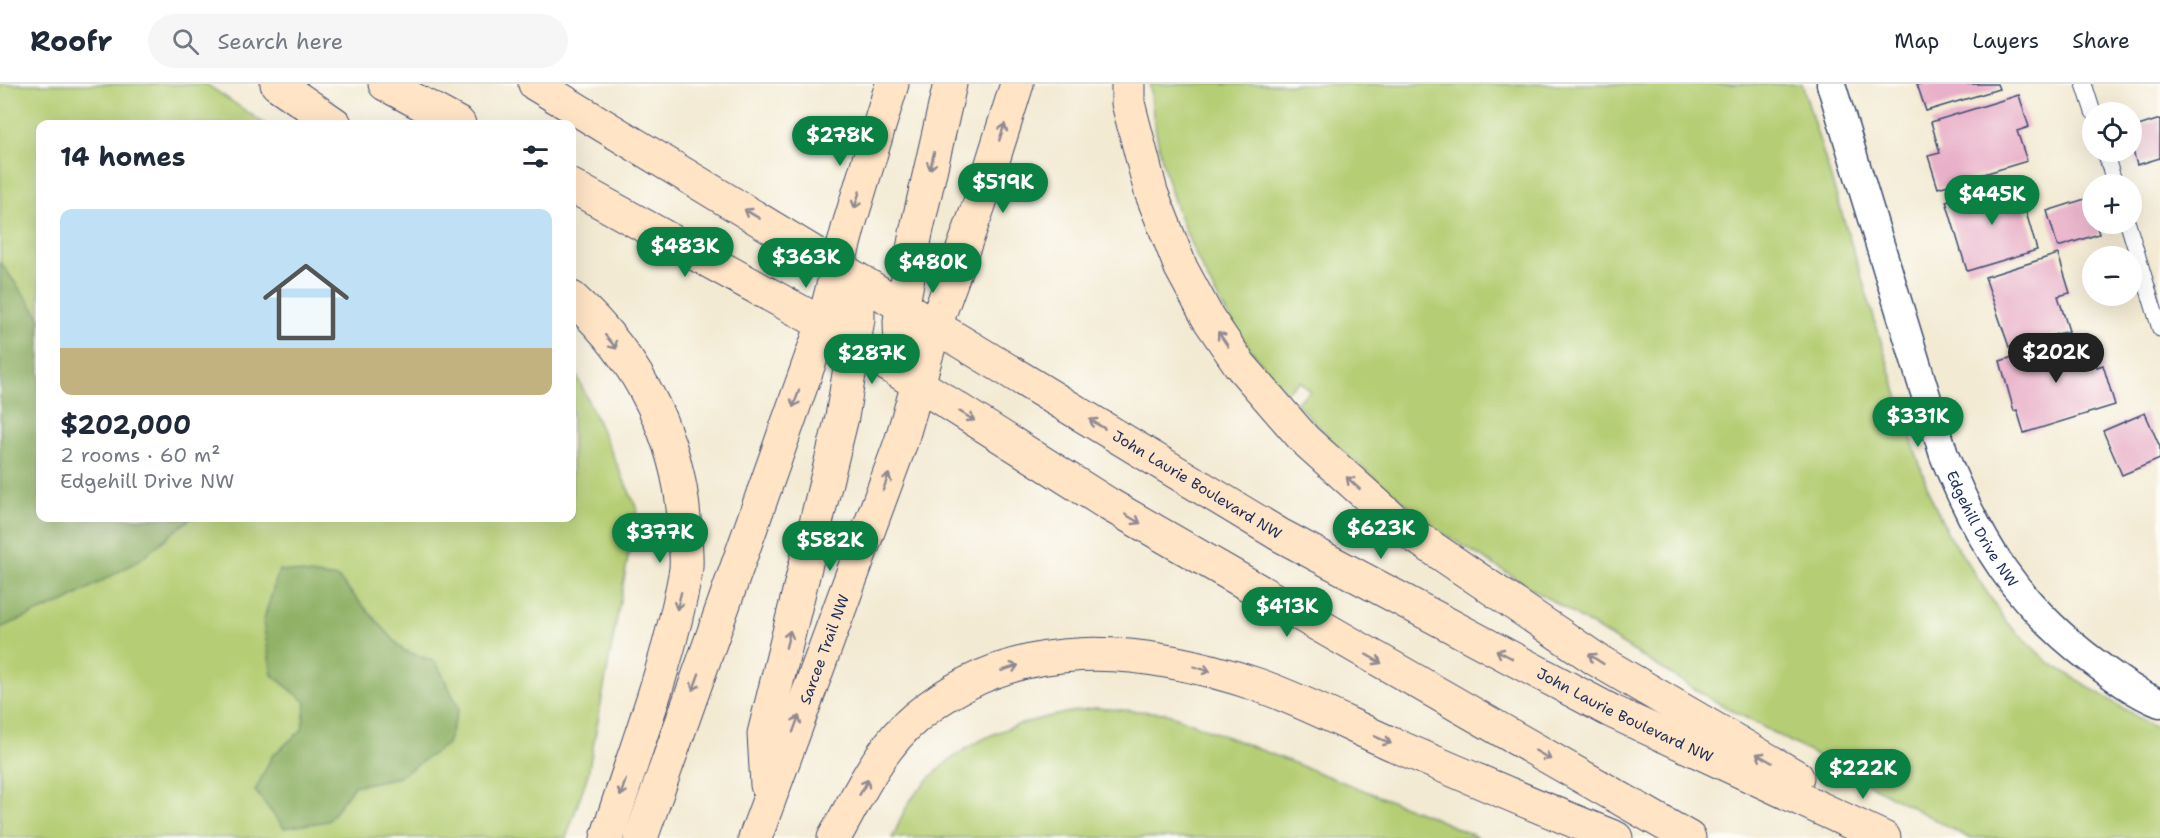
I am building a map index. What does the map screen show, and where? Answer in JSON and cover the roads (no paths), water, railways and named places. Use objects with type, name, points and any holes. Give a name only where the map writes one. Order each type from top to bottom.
[{"type":"main road","points":[[277,84],[329,120]]},
{"type":"main road","points":[[385,84],[452,120]]},
{"type":"main road","name":"John Laurie Boulevard NW","points":[[535,84],[1280,535],[1611,711],[1884,838]]},
{"type":"main road","points":[[641,838],[823,324],[892,84]]},
{"type":"main road","points":[[918,384],[901,353],[900,321],[916,233],[950,84]]},
{"type":"main road","name":"Sarcee Trail NW","points":[[755,838],[901,442],[935,326],[979,205],[1017,84]]},
{"type":"main road","points":[[1128,84],[1128,103],[1151,192],[1181,268],[1208,318],[1240,365],[1305,440],[1403,528],[1597,660],[1808,784],[1820,809]]},
{"type":"main road","points":[[576,188],[823,324],[1108,504],[1689,838]]},
{"type":"main road","points":[[768,799],[764,734],[842,417],[858,319],[858,299],[838,266]]},
{"type":"main road","points":[[576,303],[634,370],[668,437],[684,499],[686,573],[667,649],[607,838]]},
{"type":"main road","points":[[834,838],[879,760],[914,719],[972,680],[1038,658],[1108,653],[1181,663],[1260,686],[1503,792],[1616,838]]},
{"type":"street","name":"Edgehill Drive NW","points":[[1831,84],[1944,455],[1962,498],[1989,549],[2018,591],[2059,635],[2111,674],[2160,703]]},
{"type":"lane","points":[[2084,84],[2090,102]]},
{"type":"lane","points":[[2130,234],[2160,329]]}]
